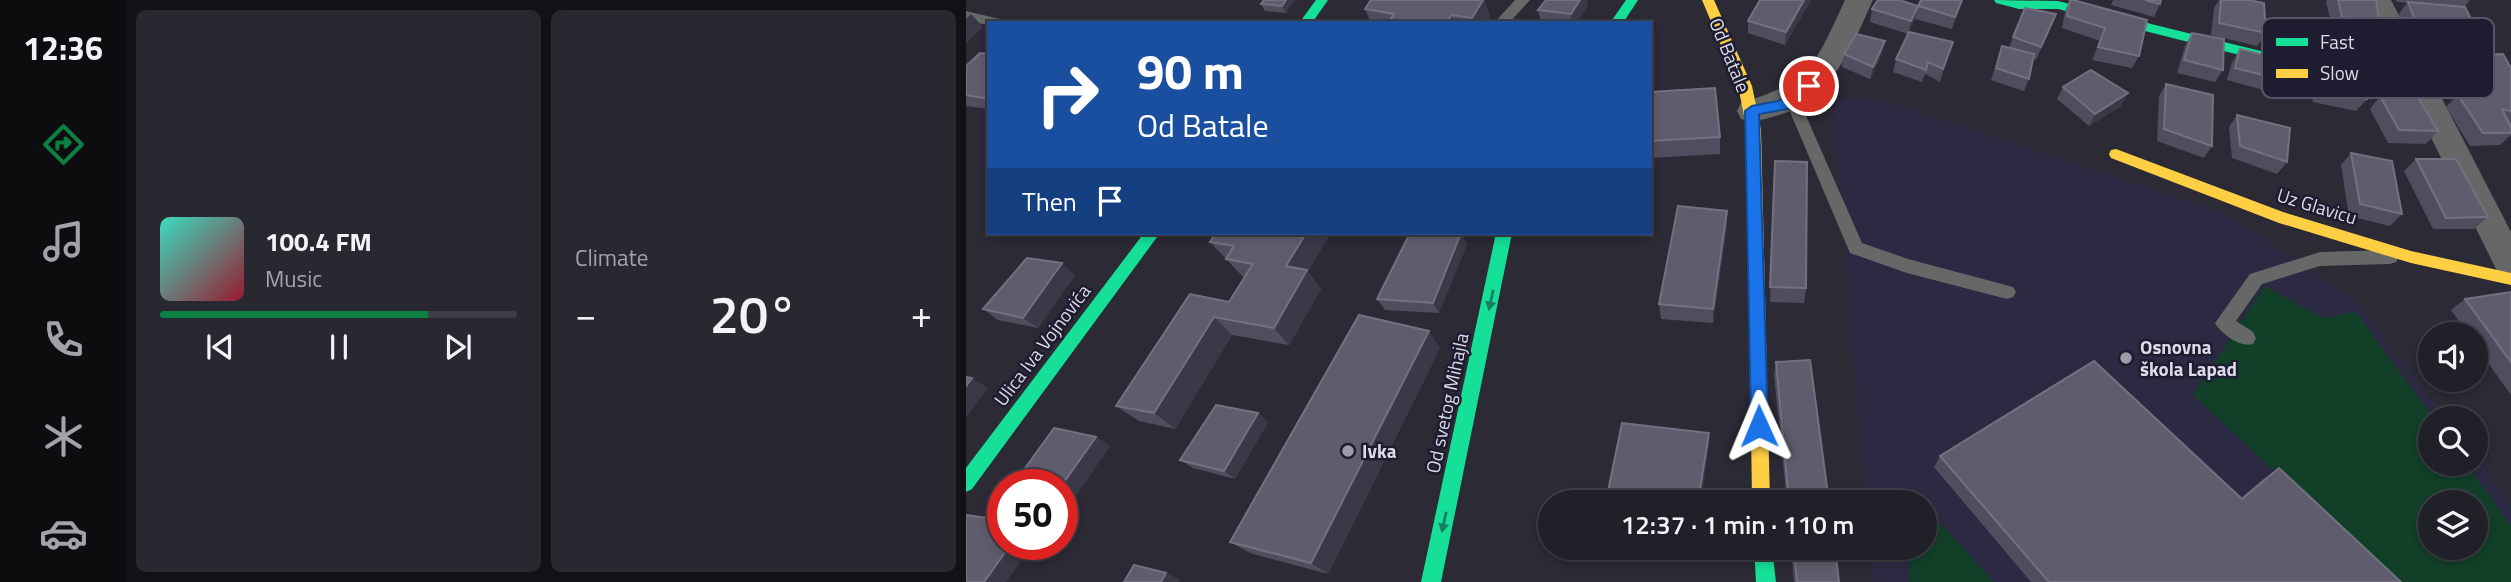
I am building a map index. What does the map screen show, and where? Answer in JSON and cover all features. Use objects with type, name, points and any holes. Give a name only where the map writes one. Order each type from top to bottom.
[{"type":"main road","points":[[1306,21],[1322,0]]},
{"type":"main road","points":[[1617,21],[1632,0]]},
{"type":"main road","name":"Od Batale","points":[[1708,0],[1752,111],[1761,490]]},
{"type":"main road","points":[[2000,0],[2019,5],[2058,5],[2262,57]]},
{"type":"main road","name":"Uz Glavicu","points":[[2116,154],[2279,217],[2411,257],[2511,279]]},
{"type":"main road","name":"Ulica Iva Vojnovića","points":[[966,483],[1151,235]]},
{"type":"main road","name":"Od svetog Mihajla","points":[[1431,582],[1504,235]]},
{"type":"main road","points":[[1764,560],[1766,582]]},
{"type":"street","name":"Od Batale","points":[[1752,111],[1792,100],[1825,72],[1858,0]]},
{"type":"street","points":[[2377,0],[2386,18]]},
{"type":"street","points":[[2428,98],[2511,265]]},
{"type":"lane","points":[[1503,21],[1523,0]]},
{"type":"lane","points":[[966,16],[990,21]]},
{"type":"lane","points":[[1792,100],[1856,248],[1907,267],[2007,292]]},
{"type":"lane","points":[[2247,338],[2224,323],[2256,279],[2320,259],[2411,257]]},
{"type":"shaded area","name":"Osnovna škola Lapad","points":[[1872,97],[2223,212],[2353,298],[2418,382],[2418,392],[2426,392],[2437,406],[2418,406],[2418,476],[2488,476],[2488,472],[2511,502],[2511,582],[1872,582],[1870,560],[1937,560],[1937,490],[1864,490],[1832,99]]},
{"type":"green space","points":[[2265,286],[2323,318],[2356,312],[2424,406],[2418,406],[2418,476],[2475,476],[2485,490],[2418,490],[2418,560],[2488,560],[2488,494],[2511,526],[2511,582],[2394,582],[2193,395]]},
{"type":"green space","points":[[1937,520],[1994,582],[1909,582],[1910,560],[1937,560]]},
{"type":"building","points":[[1264,0],[1286,0],[1282,6],[1261,4]]},
{"type":"building","points":[[1371,0],[1483,0],[1472,18],[1451,15],[1448,21],[1389,21],[1394,14],[1365,9]]},
{"type":"building","points":[[1546,0],[1580,0],[1571,14],[1538,10]]},
{"type":"building","points":[[1760,0],[1804,0],[1786,32],[1748,21]]},
{"type":"building","points":[[1878,0],[1899,0],[1918,6],[1911,21],[1872,9]]},
{"type":"building","points":[[1921,0],[1962,0],[1955,17],[1918,6]]},
{"type":"building","points":[[2070,0],[2147,20],[2139,56],[2098,47],[2105,28],[2067,16]]},
{"type":"building","points":[[2145,0],[2161,0],[2160,4]]},
{"type":"building","points":[[2221,0],[2264,3],[2262,32],[2219,23]]},
{"type":"building","points":[[2338,0],[2376,0],[2379,18],[2342,17]]},
{"type":"building","points":[[2408,2],[2465,7],[2470,18],[2430,18],[2414,18]]},
{"type":"building","points":[[2025,8],[2056,14],[2041,47],[2013,37]]},
{"type":"building","points":[[1909,32],[1953,42],[1943,69],[1928,62],[1926,70],[1896,59]]},
{"type":"building","points":[[2192,33],[2224,39],[2223,70],[2184,60]]},
{"type":"building","points":[[1856,34],[1885,41],[1873,67],[1844,54]]},
{"type":"building","points":[[2002,46],[2034,54],[2029,79],[1996,68]]},
{"type":"building","points":[[2240,49],[2262,54],[2262,75],[2235,68]]},
{"type":"building","points":[[980,53],[987,54],[987,99],[966,95],[966,66]]},
{"type":"building","points":[[2494,54],[2503,54],[2511,68],[2511,111],[2502,109],[2511,127],[2511,133],[2483,133],[2460,98],[2494,98]]},
{"type":"building","points":[[2091,70],[2128,93],[2095,114],[2063,87]]},
{"type":"building","points":[[2166,84],[2213,95],[2212,146],[2164,129]]},
{"type":"building","points":[[1715,88],[1720,137],[1652,141],[1652,92]]},
{"type":"building","points":[[2381,98],[2418,98],[2438,131],[2399,130]]},
{"type":"building","points":[[2237,115],[2290,128],[2287,162],[2240,146]]},
{"type":"building","points":[[2351,153],[2392,161],[2402,214],[2360,204]]},
{"type":"building","points":[[2416,159],[2456,159],[2488,217],[2446,218]]},
{"type":"building","points":[[1775,161],[1807,162],[1806,288],[1770,287]]},
{"type":"building","points":[[1678,206],[1727,211],[1713,309],[1659,304]]},
{"type":"building","points":[[1215,235],[1305,235],[1286,266],[1307,270],[1274,328],[1214,317],[1154,413],[1116,406],[1190,294],[1229,302],[1253,264],[1226,259],[1234,246],[1210,242]]},
{"type":"building","points":[[1409,235],[1460,235],[1433,303],[1377,299]]},
{"type":"building","points":[[1027,258],[1062,263],[1023,318],[983,309]]},
{"type":"building","points":[[2511,292],[2511,362],[2488,330],[2488,322],[2482,322],[2465,299]]},
{"type":"building","name":"Ivka","points":[[1359,315],[1429,331],[1311,563],[1230,542]]},
{"type":"building","points":[[1810,360],[1827,490],[1788,490],[1776,362]]},
{"type":"building","points":[[2094,361],[2242,499],[2279,468],[2401,582],[2049,582],[1940,456]]},
{"type":"building","points":[[1216,405],[1258,413],[1224,471],[1180,460]]},
{"type":"building","points":[[1622,423],[1709,433],[1700,490],[1608,490]]},
{"type":"building","points":[[1054,428],[1096,437],[1073,469],[1025,469]]},
{"type":"building","points":[[966,515],[987,518],[987,560],[1000,560],[984,582],[966,582]]},
{"type":"building","points":[[1795,560],[1836,560],[1839,582],[1797,582]]},
{"type":"building","points":[[1134,565],[1166,573],[1161,582],[1124,582]]},
{"type":"traffic: fast","points":[[1306,21],[1322,0]]},
{"type":"traffic: fast","points":[[1617,21],[1632,0]]},
{"type":"traffic: fast","points":[[2000,0],[2019,5],[2058,5],[2262,56]]},
{"type":"traffic: fast","points":[[966,483],[1151,235]]},
{"type":"traffic: fast","points":[[1431,582],[1504,235]]},
{"type":"traffic: fast","points":[[1764,560],[1766,582]]},
{"type":"traffic: slow","points":[[1708,0],[1745,86],[1754,130],[1761,490]]},
{"type":"traffic: slow","points":[[2116,154],[2279,217],[2411,257],[2511,279]]},
{"type":"place","name":"Osnovna škola Lapad","points":[[2126,358]]},
{"type":"place","name":"Ivka","points":[[1348,451]]},
{"type":"route","points":[[1759,426],[1752,111],[1782,105],[1809,86]]}]
